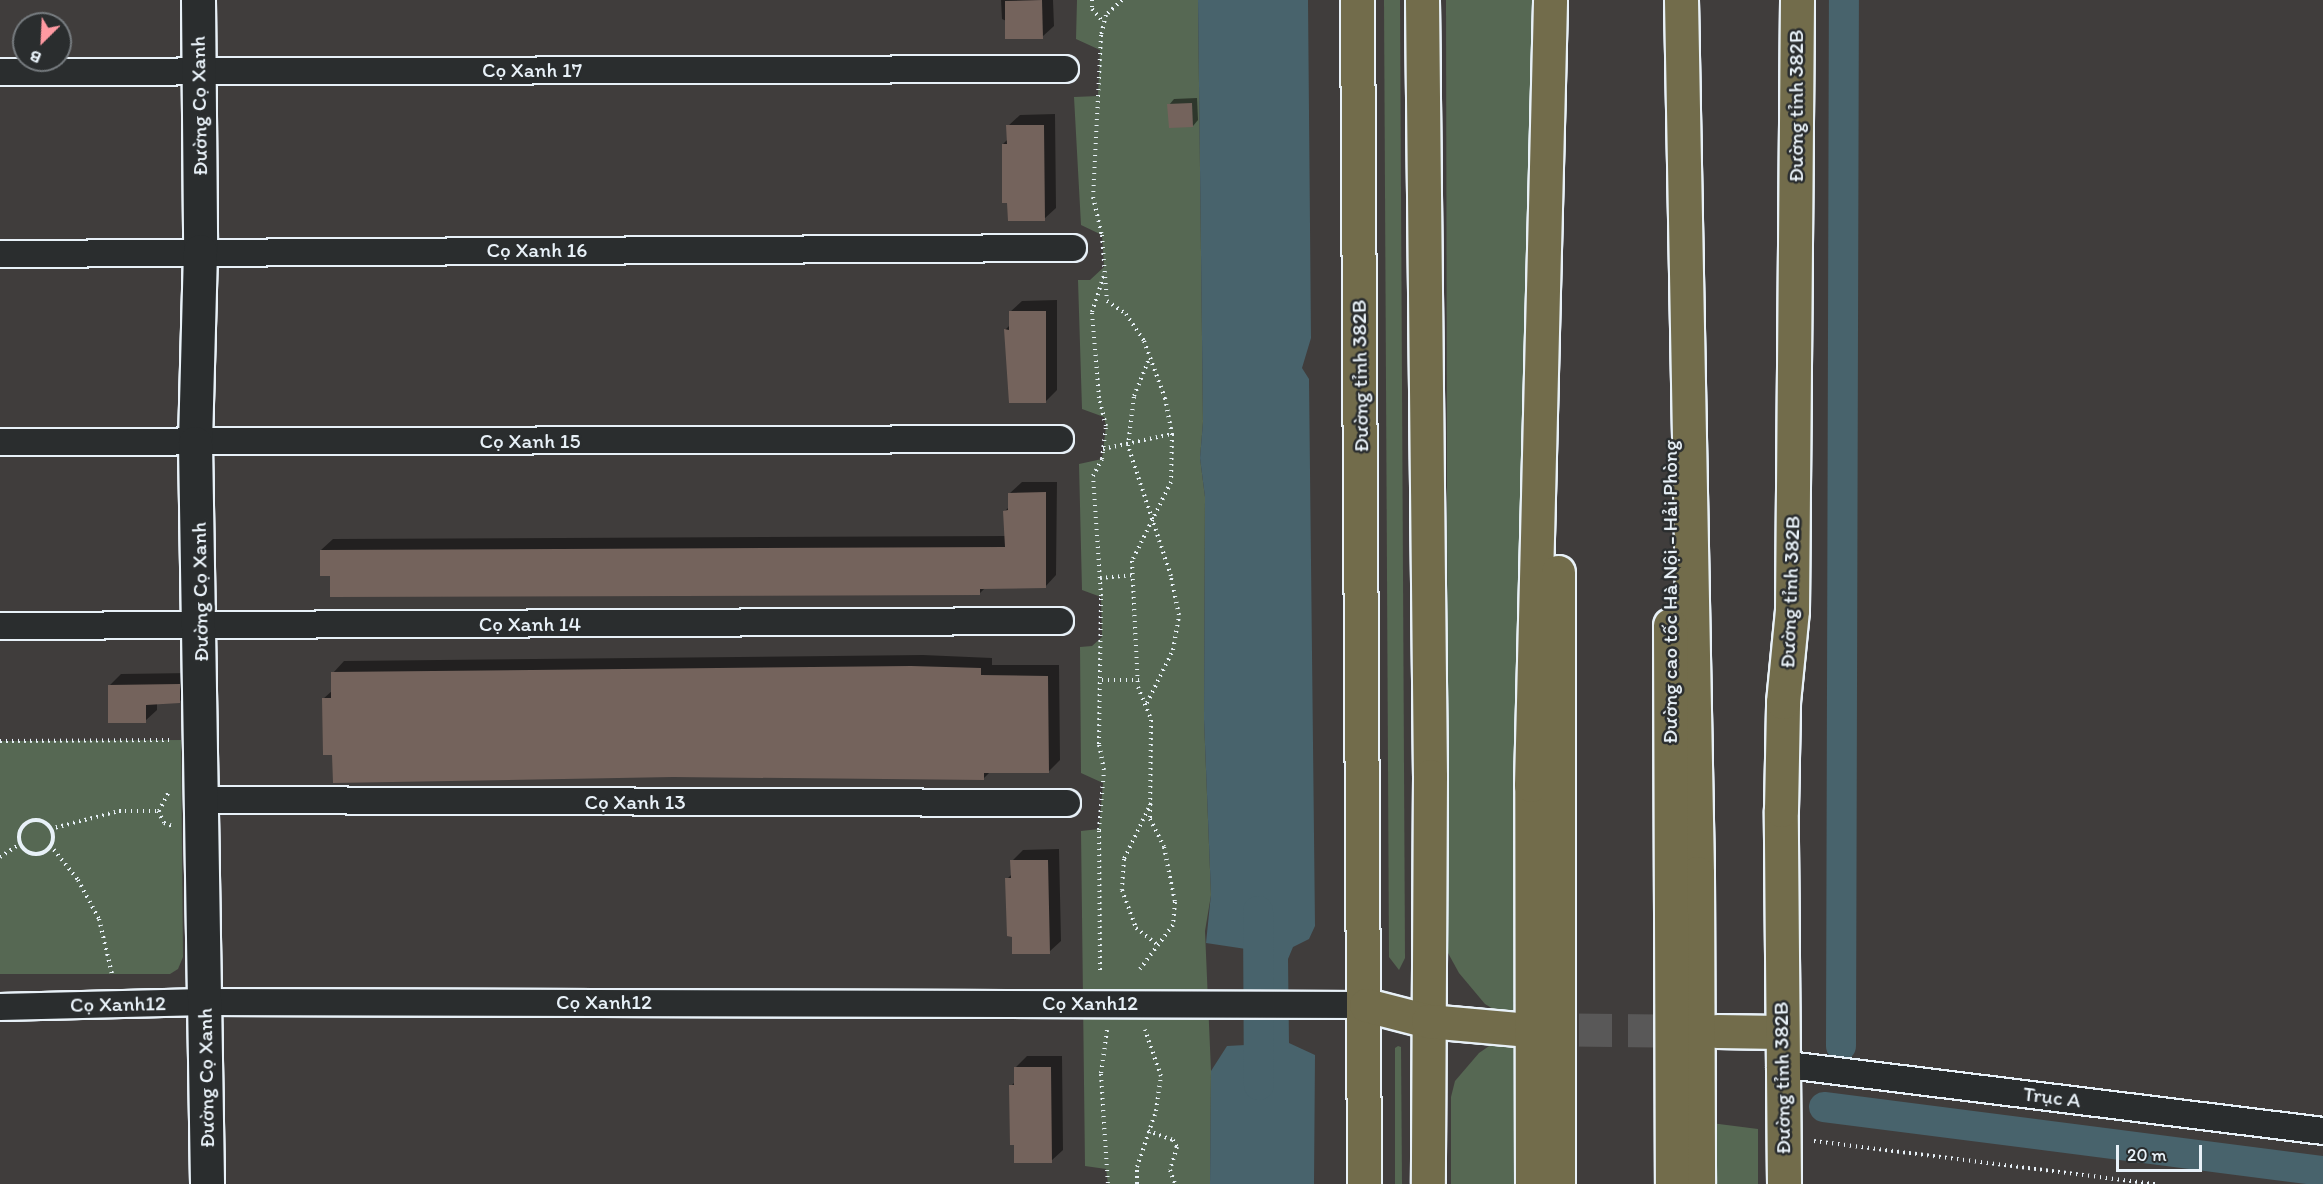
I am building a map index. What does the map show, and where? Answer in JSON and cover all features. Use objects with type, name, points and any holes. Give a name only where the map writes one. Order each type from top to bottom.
[{"type":"main road","name":"Đường tỉnh 382B","points":[[1357,0],[1366,1005],[1364,1184]]},
{"type":"main road","points":[[1422,0],[1430,776],[1428,1184]]},
{"type":"main road","points":[[1532,1184],[1531,785],[1550,0]]},
{"type":"main road","points":[[1558,1184],[1560,0]]},
{"type":"main road","name":"Đường cao tốc Hà Nội - Hải Phòng","points":[[1667,0],[1672,1184]]},
{"type":"main road","points":[[1681,0],[1697,873],[1698,1184]]},
{"type":"main road","name":"Đường tỉnh 382B","points":[[1784,1184],[1781,1048],[1782,702],[1792,610],[1797,0]]},
{"type":"main road","points":[[1366,1005],[1428,1021],[1518,1029]]},
{"type":"main road","points":[[1717,1031],[1781,1048]]},
{"type":"street","name":"Đường Cọ Xanh","points":[[198,0],[200,250],[195,443],[201,626],[207,1184]]},
{"type":"street","name":"Cọ Xanh 17","points":[[0,72],[1065,69]]},
{"type":"street","name":"Cọ Xanh 16","points":[[0,254],[200,250],[1073,248]]},
{"type":"street","name":"Cọ Xanh 15","points":[[0,442],[1060,439]]},
{"type":"street","name":"Cọ Xanh 14","points":[[0,626],[1060,621]]},
{"type":"street","name":"Cọ Xanh 13","points":[[203,800],[1066,803]]},
{"type":"street","name":"Cọ Xanh12","points":[[0,1007],[206,1002],[1314,1003],[1366,1005]]},
{"type":"street","name":"Trục A","points":[[1781,1048],[2323,1131]]},
{"type":"path","points":[[1092,0],[1092,9],[1104,23]]},
{"type":"path","points":[[1122,0],[1104,23],[1093,197],[1102,235],[1107,301],[1126,315],[1144,341],[1165,398],[1172,434],[1171,482],[1154,521],[1132,561],[1138,680],[1147,704],[1150,819],[1164,847],[1175,902],[1173,926],[1140,969]]},
{"type":"path","points":[[1100,970],[1102,680],[1100,578],[1093,476],[1103,449],[1106,426],[1099,398],[1092,312],[1105,272]]},
{"type":"path","points":[[1147,704],[1173,650],[1179,615],[1154,521],[1128,446],[1134,396],[1149,358]]},
{"type":"path","points":[[1103,449],[1128,446],[1172,434]]},
{"type":"path","points":[[1100,578],[1133,575]]},
{"type":"path","points":[[1102,680],[1138,680]]},
{"type":"path","points":[[0,741],[181,740]]},
{"type":"path","points":[[1151,802],[1124,859],[1122,890],[1136,928],[1158,945]]},
{"type":"path","points":[[20,844],[19,835],[28,822],[38,821],[50,829],[119,811],[158,811],[165,823],[182,831]]},
{"type":"path","points":[[50,829],[50,845],[78,880],[99,919],[112,974]]},
{"type":"path","points":[[20,844],[36,854],[50,845]]},
{"type":"path","points":[[0,858],[20,844]]},
{"type":"path","points":[[1137,1184],[1161,1076],[1145,1029]]},
{"type":"path","points":[[1107,1030],[1101,1074],[1108,1184]]},
{"type":"path","points":[[1148,1131],[1173,1140],[1177,1146],[1170,1170],[1175,1184]]},
{"type":"path","points":[[1782,1137],[2156,1184]]},
{"type":"green space","points":[[1077,0],[1198,0],[1203,422],[1200,458],[1205,497],[1204,719],[1211,895],[1205,931],[1211,1071],[1210,1184],[1108,1184],[1106,1169],[1085,1166],[1081,831],[1099,829],[1103,783],[1081,773],[1080,647],[1092,646],[1102,637],[1101,597],[1082,590],[1079,464],[1102,459],[1106,426],[1104,417],[1082,409],[1078,280],[1090,280],[1104,267],[1102,235],[1081,225],[1074,97],[1098,96],[1100,50],[1076,39]]},
{"type":"green space","points":[[1384,0],[1400,0],[1405,958],[1399,970],[1389,957]]},
{"type":"green space","points":[[1446,0],[1532,0],[1518,1019],[1508,1018],[1485,1004],[1459,973],[1448,953]]},
{"type":"green space","points":[[181,740],[183,957],[178,969],[170,974],[0,974],[0,741]]},
{"type":"green space","points":[[1518,1035],[1518,1184],[1451,1184],[1451,1097],[1455,1081],[1479,1053],[1495,1042]]},
{"type":"green space","points":[[1401,1047],[1402,1184],[1395,1184],[1395,1048]]},
{"type":"green space","points":[[1711,1123],[1758,1129],[1758,1184],[1710,1184]]},
{"type":"water","points":[[1198,0],[1308,0],[1311,338],[1302,368],[1309,379],[1315,926],[1309,939],[1293,947],[1288,959],[1289,1043],[1315,1055],[1314,1184],[1210,1184],[1211,1071],[1227,1046],[1264,1044],[1266,952],[1206,943],[1211,894],[1204,719],[1205,497],[1200,458],[1203,422]]},
{"type":"building","points":[[1042,0],[1043,39],[1005,39],[1005,1]]},
{"type":"building","points":[[1192,103],[1193,127],[1169,128],[1167,104]]},
{"type":"building","points":[[1006,125],[1044,125],[1045,221],[1008,221],[1007,203],[1002,203],[1002,144],[1007,144]]},
{"type":"building","points":[[1009,311],[1046,311],[1046,403],[1009,403],[1004,329],[1009,330]]},
{"type":"building","points":[[1046,492],[1046,588],[980,589],[980,595],[330,597],[330,576],[320,576],[320,550],[1005,547],[1003,511],[1008,510],[1008,493]]},
{"type":"building","points":[[911,666],[981,668],[981,675],[1048,676],[1049,773],[984,773],[984,780],[673,777],[333,783],[332,755],[323,755],[322,698],[331,698],[331,672]]},
{"type":"building","points":[[180,684],[180,703],[146,705],[146,723],[108,723],[108,685]]},
{"type":"building","points":[[1010,860],[1048,860],[1050,954],[1012,954],[1012,937],[1007,936],[1005,878],[1011,878]]},
{"type":"building","points":[[1014,1067],[1051,1067],[1052,1163],[1014,1163],[1014,1145],[1010,1145],[1009,1085],[1014,1085]]},
{"type":"waterway","points":[[1841,1046],[1844,0]]},
{"type":"waterway","points":[[1258,911],[1259,1085]]},
{"type":"waterway","points":[[1824,1107],[2323,1171]]},
{"type":"tunnel","points":[[1530,1029],[1700,1031]]}]
